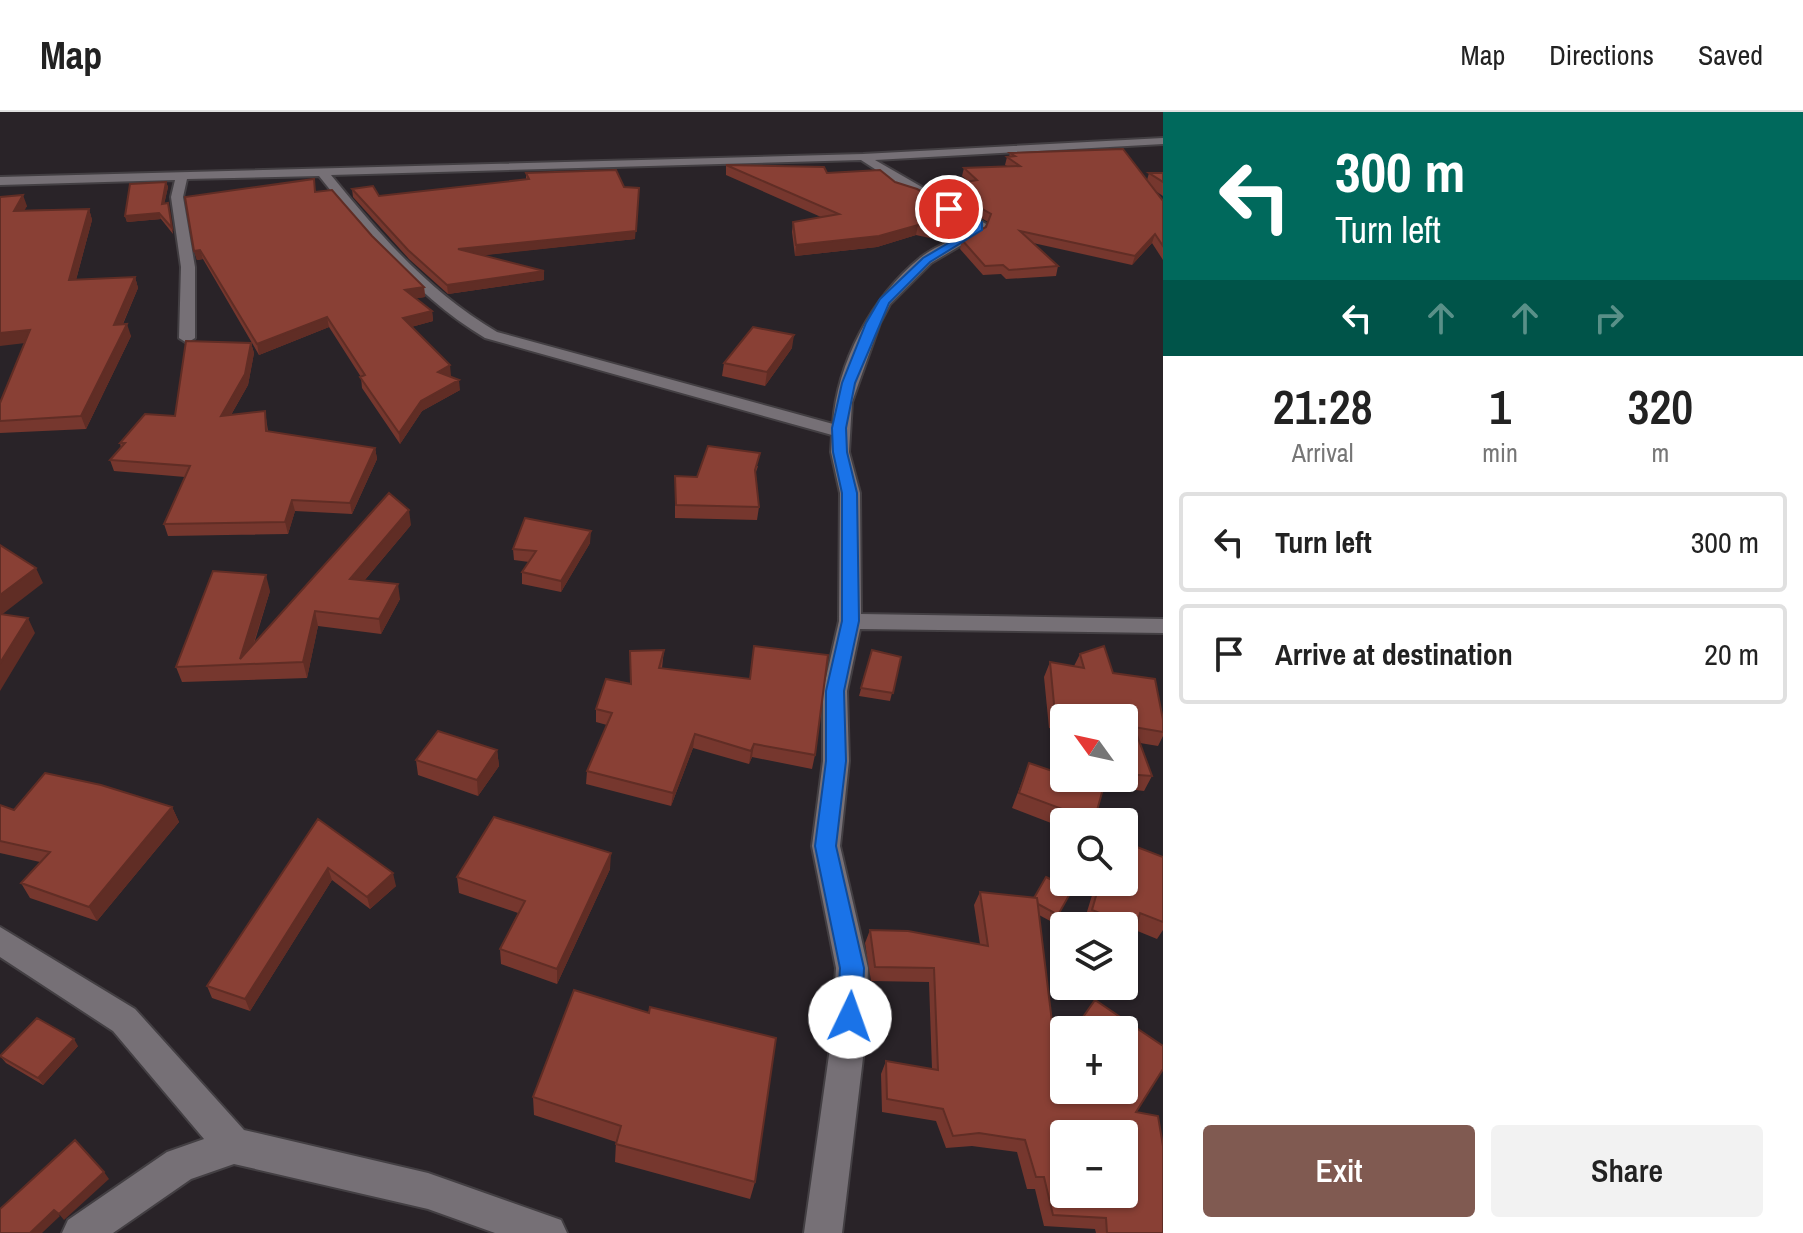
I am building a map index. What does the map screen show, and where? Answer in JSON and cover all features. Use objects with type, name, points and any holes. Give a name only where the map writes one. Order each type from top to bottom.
[{"type":"street","points":[[0,181],[863,157],[1163,141]]},
{"type":"street","points":[[823,1233],[848,1041],[852,982],[852,968],[826,846],[836,761],[835,691],[850,621],[850,493],[840,452],[840,432],[848,383],[872,323],[884,302],[926,260],[977,230],[979,224],[933,201],[863,157]]},
{"type":"street","points":[[323,173],[393,254],[444,305],[491,335],[840,432]]},
{"type":"street","points":[[182,177],[177,197],[188,267],[187,338]]},
{"type":"street","points":[[850,621],[1163,626]]},
{"type":"street","points":[[0,940],[124,1020],[234,1146]]},
{"type":"street","points":[[81,1233],[180,1165],[234,1146],[428,1191],[548,1233]]},
{"type":"building","points":[[1123,149],[1163,201],[1163,246],[1155,234],[1135,256],[1020,231],[1058,266],[1009,270],[1003,265],[985,266],[962,240],[986,227],[991,214],[942,186],[977,180],[964,168],[1020,166],[1007,157],[1015,156],[1010,153]]},
{"type":"building","points":[[726,165],[824,167],[827,173],[880,170],[895,182],[917,189],[969,217],[945,231],[918,225],[879,236],[796,245],[793,222],[839,214]]},
{"type":"building","points":[[616,170],[624,187],[639,188],[636,231],[458,249],[544,271],[447,285],[408,250],[352,189],[373,186],[379,196],[529,179],[526,173]]},
{"type":"building","points":[[1149,173],[1163,173],[1163,182]]},
{"type":"building","points":[[314,179],[315,192],[332,190],[372,236],[424,287],[405,290],[432,311],[403,318],[450,365],[438,372],[459,380],[421,401],[399,433],[360,377],[365,375],[327,317],[257,344],[200,250],[194,251],[185,197]]},
{"type":"building","points":[[166,182],[162,204],[168,203],[172,228],[159,213],[125,216],[130,184]]},
{"type":"building","points":[[23,195],[14,211],[89,209],[69,280],[135,277],[114,325],[127,324],[81,416],[0,421],[0,403],[30,330],[0,333],[0,197]]},
{"type":"building","points":[[753,327],[794,335],[767,372],[724,363]]},
{"type":"building","points":[[186,341],[251,343],[245,374],[221,416],[265,411],[266,431],[375,448],[350,503],[292,500],[285,522],[164,524],[190,466],[110,460],[145,414],[175,416]]},
{"type":"building","points":[[708,446],[760,453],[755,470],[759,507],[676,505],[675,476],[697,477]]},
{"type":"building","points":[[389,493],[409,510],[350,579],[398,584],[379,619],[315,611],[303,662],[176,667],[213,571],[266,575],[240,659]]},
{"type":"building","points":[[525,518],[591,531],[561,581],[522,572],[536,551],[513,549]]},
{"type":"building","points":[[0,545],[36,568],[0,595]]},
{"type":"building","points":[[0,614],[28,618],[0,663]]},
{"type":"building","points":[[754,646],[828,655],[815,755],[754,744],[751,751],[695,734],[673,793],[587,771],[612,713],[596,709],[606,679],[631,684],[630,651],[664,650],[659,668],[750,679]]},
{"type":"building","points":[[1104,646],[1113,673],[1155,679],[1163,732],[1138,728],[1138,704],[1054,704],[1050,662],[1084,668],[1080,654]]},
{"type":"building","points":[[872,650],[901,657],[893,693],[861,688]]},
{"type":"building","points":[[438,731],[497,750],[477,780],[416,760]]},
{"type":"building","points":[[1138,738],[1152,776],[1138,775]]},
{"type":"building","points":[[1029,763],[1050,770],[1050,792],[1102,792],[1098,808],[1059,808],[1019,793]]},
{"type":"building","points":[[45,773],[101,785],[172,807],[89,907],[21,883],[50,852],[0,841],[0,805],[14,810]]},
{"type":"building","points":[[494,817],[611,853],[557,969],[500,949],[525,901],[457,877]]},
{"type":"building","points":[[318,819],[393,873],[367,897],[328,868],[245,999],[207,986]]},
{"type":"building","points":[[1138,847],[1163,857],[1163,922],[1140,913],[1138,920],[1138,912],[1092,910],[1096,896],[1138,896]]},
{"type":"building","points":[[1046,877],[1050,879],[1050,896],[1069,896],[1060,912],[1053,912],[1034,898]]},
{"type":"building","points":[[980,892],[1037,898],[1051,1016],[1050,1104],[1138,1104],[1138,1029],[1163,1046],[1163,1069],[1136,1112],[1158,1116],[1163,1146],[1163,1233],[1107,1233],[1106,1218],[1053,1215],[1051,1208],[1138,1208],[1138,1120],[1050,1120],[1050,1202],[1044,1177],[1036,1177],[1025,1140],[979,1133],[953,1136],[943,1109],[887,1099],[886,1061],[938,1070],[934,968],[875,967],[870,930],[908,931],[988,946]]},
{"type":"building","points":[[574,990],[649,1013],[650,1007],[776,1038],[755,1182],[616,1144],[621,1126],[533,1097]]},
{"type":"building","points":[[1095,1000],[1119,1016],[1084,1016]]},
{"type":"building","points":[[37,1018],[74,1039],[38,1078],[0,1056]]},
{"type":"building","points":[[75,1140],[104,1172],[59,1214],[54,1210],[30,1233],[0,1233],[0,1209]]},
{"type":"route","points":[[850,1017],[852,968],[826,846],[836,761],[835,691],[850,621],[850,493],[840,452],[839,428],[848,383],[872,323],[884,302],[940,249],[977,230],[979,224],[949,209]]}]
